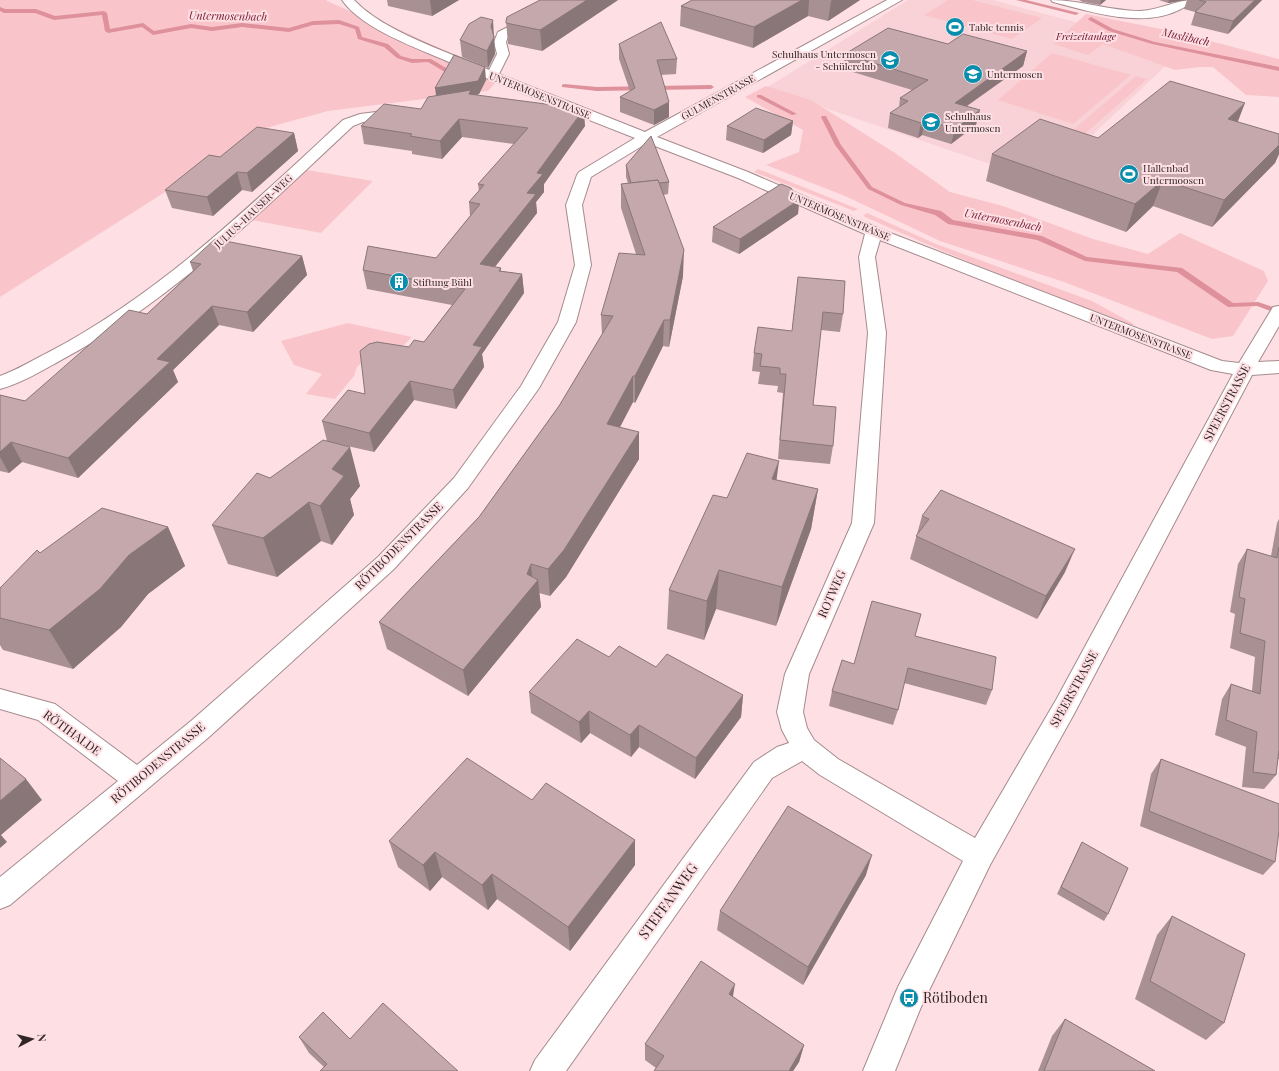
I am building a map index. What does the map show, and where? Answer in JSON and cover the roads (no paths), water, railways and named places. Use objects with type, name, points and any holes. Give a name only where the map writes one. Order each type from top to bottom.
[{"type":"street","name":"UNTERMOSENSTRASSE","points":[[348,0],[359,12],[400,36],[522,90],[743,175],[874,232],[1218,366],[1245,370],[1274,366],[1279,368]]},
{"type":"street","points":[[492,76],[503,54],[500,42],[502,35],[570,0]]},
{"type":"street","name":"GULMENSTRASSE","points":[[646,137],[896,0]]},
{"type":"street","points":[[1057,0],[1107,11],[1140,14],[1161,12],[1188,0]]},
{"type":"street","points":[[501,95],[522,90]]},
{"type":"street","name":"JULIUS-HAUSER-WEG","points":[[0,383],[15,377],[117,320],[183,272],[212,248],[348,123],[360,118],[413,111]]},
{"type":"street","name":"RÖTIBODENSTRASSE","points":[[0,895],[136,780],[200,729],[386,563],[461,483],[529,388],[566,322],[583,265],[574,205],[584,175],[646,137]]},
{"type":"street","name":"ROTWEG","points":[[874,232],[867,257],[877,332],[863,523],[797,674],[790,712],[795,730],[805,748],[829,767],[980,856]]},
{"type":"street","name":"SPEERSTRASSE","points":[[879,1071],[909,998],[980,856],[1065,707],[1257,347],[1279,311]]},
{"type":"street","name":"RÖTIHALDE","points":[[0,699],[46,711],[136,780]]},
{"type":"street","name":"STEFFANWEG","points":[[546,1071],[763,770],[786,755],[805,748]]},
{"type":"waterway","name":"Muslibach","points":[[1019,0],[1076,13]]},
{"type":"waterway","name":"Untermosenbach","points":[[0,9],[4,11],[36,11],[54,18],[104,13],[108,31],[143,25],[153,33],[191,26],[212,29],[242,25],[289,30],[313,23],[339,22],[357,28],[360,38],[386,45],[399,57],[412,61],[429,60],[450,73],[458,73]]},
{"type":"waterway","name":"Muslibach","points":[[1091,19],[1111,30],[1154,43],[1279,69]]},
{"type":"waterway","name":"Untermosenbach","points":[[564,86],[597,89],[711,87]]},
{"type":"waterway","name":"Untermosenbach","points":[[759,96],[794,114]]},
{"type":"waterway","name":"Untermosenbach","points":[[824,117],[838,145],[870,188],[903,204],[938,213],[951,222],[1039,238],[1085,259],[1179,270],[1231,305],[1258,304],[1279,312]]},
{"type":"place","name":"Table tennis","points":[[955,27]]},
{"type":"place","name":"Schulhaus Untermosen - Schülerclub","points":[[890,60]]},
{"type":"place","name":"Untermosen","points":[[973,74]]},
{"type":"place","name":"Schulhaus Untermosen","points":[[931,122]]},
{"type":"place","name":"Hallenbad Untermoosen","points":[[1129,174]]},
{"type":"place","name":"Stiftung Bühl","points":[[399,282]]},
{"type":"place","name":"Rötiboden","points":[[909,998]]},
{"type":"park label","name":"Freizeitanlage","points":[[1086,36]]}]
